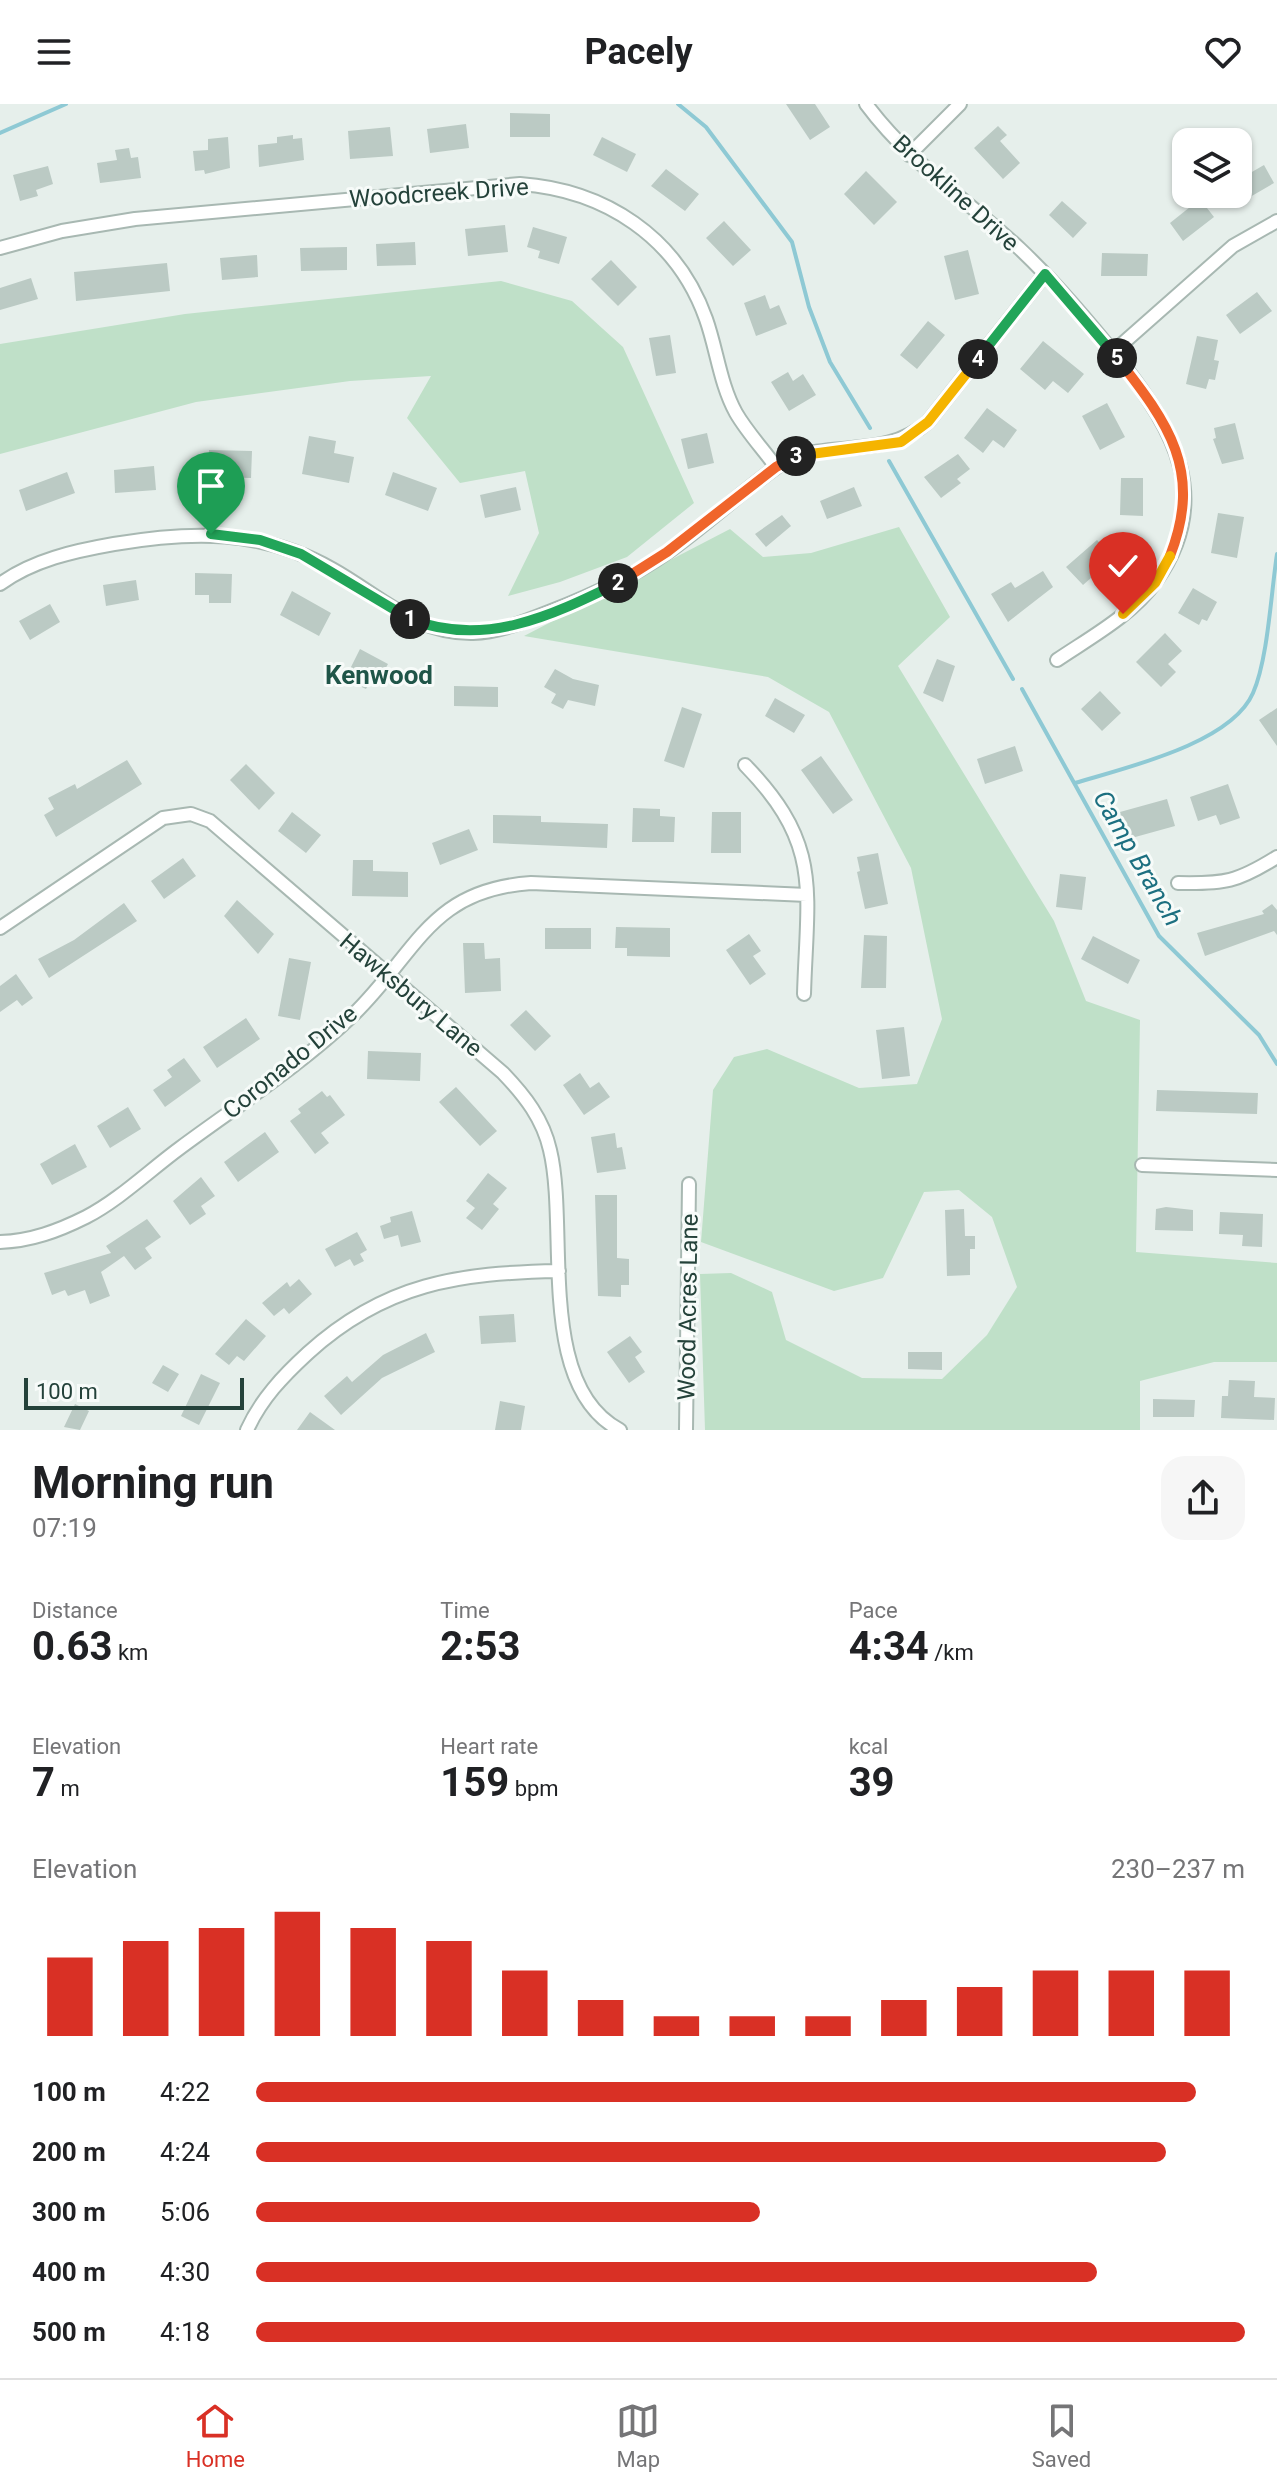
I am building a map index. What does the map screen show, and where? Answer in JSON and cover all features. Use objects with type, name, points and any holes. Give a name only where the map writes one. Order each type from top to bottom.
[{"type":"street","name":"Brookline Drive","points":[[866,104],[909,155],[1045,274],[1153,403],[1175,443],[1183,480],[1182,521],[1167,563],[1139,602],[1057,660]]},
{"type":"street","points":[[909,155],[960,104]]},
{"type":"street","name":"Woodcreek Drive","points":[[0,248],[62,231],[135,219],[520,184],[566,190],[614,208],[647,233],[678,268],[705,316],[736,412],[776,467]]},
{"type":"street","points":[[1113,352],[1233,246],[1277,221]]},
{"type":"street","points":[[0,584],[36,563],[65,554],[174,534],[211,534],[260,540],[301,554],[332,569],[393,610],[429,627],[471,633],[492,631],[566,605],[643,569],[776,467],[799,455],[874,447],[901,442],[915,434],[928,422],[1045,274]]},
{"type":"street","points":[[745,765],[770,790],[796,831],[804,855],[807,895],[804,994]]},
{"type":"street","name":"Hawksbury Lane","points":[[0,928],[163,818],[191,814],[210,821],[226,834],[503,1073],[524,1095],[541,1123],[555,1175],[566,1353],[578,1383],[614,1429]]},
{"type":"street","points":[[1178,883],[1218,884],[1243,878],[1277,857]]},
{"type":"street","name":"Coronado Drive","points":[[0,1242],[30,1241],[88,1216],[327,1038],[357,1011],[434,920],[466,897],[507,885],[807,895]]},
{"type":"street","points":[[1142,1165],[1277,1170]]},
{"type":"street","name":"Wood Acres Lane","points":[[686,1430],[689,1184]]},
{"type":"street","points":[[247,1430],[264,1400],[288,1371],[340,1326],[369,1308],[397,1294],[457,1277],[559,1271]]},
{"type":"green space","points":[[501,281],[572,301],[623,347],[694,503],[627,557],[560,582],[508,596],[539,533],[525,471],[460,483],[407,418],[431,376],[350,381],[196,402],[0,454],[0,344],[185,314]]},
{"type":"green space","points":[[899,527],[950,617],[898,666],[1054,921],[1086,1001],[1140,1020],[1136,1252],[1277,1263],[1277,1362],[1214,1362],[1140,1381],[1140,1430],[705,1430],[700,1274],[731,1273],[772,1292],[786,1340],[862,1378],[942,1379],[987,1335],[1017,1287],[992,1217],[959,1190],[924,1192],[883,1278],[834,1291],[701,1242],[713,1090],[734,1057],[767,1049],[859,1088],[917,1084],[942,1019],[911,868],[829,712],[768,677],[524,636],[730,529],[763,557],[811,553]]},
{"type":"building","points":[[786,104],[815,104],[830,127],[810,140]]},
{"type":"building","points":[[510,113],[550,114],[550,137],[510,137]]},
{"type":"building","points":[[466,124],[469,148],[430,153],[427,129]]},
{"type":"building","points":[[998,126],[1007,135],[1000,141],[1020,163],[1003,179],[974,148]]},
{"type":"building","points":[[390,127],[393,156],[350,159],[348,131]]},
{"type":"building","points":[[293,135],[293,139],[302,138],[304,160],[259,167],[258,145],[277,143],[277,137]]},
{"type":"building","points":[[228,137],[230,168],[205,174],[204,170],[195,171],[193,151],[208,150],[208,139]]},
{"type":"building","points":[[602,137],[636,154],[627,172],[593,155]]},
{"type":"building","points":[[129,148],[131,158],[138,157],[141,178],[100,183],[97,163],[117,160],[115,150]]},
{"type":"building","points":[[1264,165],[1274,183],[1252,196],[1252,172]]},
{"type":"building","points":[[48,166],[53,184],[36,190],[38,196],[20,201],[13,175]]},
{"type":"building","points":[[666,169],[699,194],[685,211],[651,186]]},
{"type":"building","points":[[866,171],[897,202],[874,225],[844,194]]},
{"type":"building","points":[[1062,201],[1087,223],[1073,238],[1049,215]]},
{"type":"building","points":[[1189,208],[1207,208],[1214,217],[1183,241],[1170,223]]},
{"type":"building","points":[[724,221],[751,250],[733,266],[706,238]]},
{"type":"building","points":[[505,225],[508,252],[468,256],[465,229]]},
{"type":"building","points":[[533,227],[567,237],[559,264],[538,258],[540,251],[527,247]]},
{"type":"building","points":[[415,242],[416,265],[377,266],[376,244]]},
{"type":"building","points":[[347,247],[347,270],[301,271],[300,248]]},
{"type":"building","points":[[968,250],[979,294],[955,300],[944,256]]},
{"type":"building","points":[[1102,253],[1148,254],[1147,276],[1101,276]]},
{"type":"building","points":[[257,255],[258,277],[222,280],[220,258]]},
{"type":"building","points":[[611,260],[637,287],[618,306],[591,279]]},
{"type":"building","points":[[167,263],[170,291],[76,301],[74,272]]},
{"type":"building","points":[[31,278],[38,299],[0,310],[0,288]]},
{"type":"building","points":[[1257,292],[1272,311],[1240,334],[1226,315]]},
{"type":"building","points":[[765,295],[770,309],[779,305],[787,324],[756,336],[744,303]]},
{"type":"building","points":[[928,321],[945,335],[917,369],[900,355]]},
{"type":"building","points":[[670,335],[676,373],[656,376],[649,338]]},
{"type":"building","points":[[1197,336],[1218,340],[1214,360],[1219,361],[1215,380],[1209,379],[1206,389],[1186,384]]},
{"type":"building","points":[[1043,341],[1084,374],[1068,393],[1053,381],[1045,390],[1020,369]]},
{"type":"building","points":[[788,372],[793,381],[803,374],[816,395],[789,411],[771,382]]},
{"type":"building","points":[[1107,403],[1125,437],[1100,450],[1082,416]]},
{"type":"building","points":[[987,408],[1017,430],[1004,448],[993,440],[983,453],[964,438]]},
{"type":"building","points":[[1235,423],[1244,459],[1222,464],[1213,439],[1216,438],[1214,428]]},
{"type":"building","points":[[707,433],[714,463],[688,469],[681,439]]},
{"type":"building","points":[[309,436],[336,441],[334,453],[354,457],[349,483],[302,474]]},
{"type":"building","points":[[209,450],[252,451],[251,478],[208,477]]},
{"type":"building","points":[[958,454],[970,469],[957,479],[961,483],[941,498],[924,477]]},
{"type":"building","points":[[154,466],[156,490],[115,493],[114,470]]},
{"type":"building","points":[[67,472],[75,493],[26,511],[19,490]]},
{"type":"building","points":[[393,472],[437,488],[428,511],[385,495]]},
{"type":"building","points":[[1121,478],[1143,478],[1143,516],[1120,515]]},
{"type":"building","points":[[516,487],[521,510],[485,518],[480,495]]},
{"type":"building","points":[[854,487],[862,506],[827,519],[820,501]]},
{"type":"building","points":[[1218,513],[1244,517],[1237,558],[1211,553]]},
{"type":"building","points":[[782,515],[791,526],[766,547],[755,534]]},
{"type":"building","points":[[1097,540],[1111,555],[1107,559],[1109,562],[1083,585],[1066,567]]},
{"type":"building","points":[[1043,571],[1053,587],[1008,622],[991,594],[1011,582],[1015,588]]},
{"type":"building","points":[[195,573],[232,574],[231,603],[209,603],[209,595],[195,595]]},
{"type":"building","points":[[136,580],[139,600],[106,606],[103,585]]},
{"type":"building","points":[[1193,588],[1217,602],[1207,621],[1202,619],[1199,625],[1178,613]]},
{"type":"building","points":[[292,591],[331,613],[319,636],[280,615]]},
{"type":"building","points":[[50,604],[60,622],[30,640],[19,621]]},
{"type":"building","points":[[1165,633],[1182,651],[1168,664],[1176,672],[1161,687],[1136,662]]},
{"type":"building","points":[[360,649],[388,664],[377,684],[370,681],[366,689],[353,683],[358,673],[350,669]]},
{"type":"building","points":[[937,659],[955,666],[943,702],[923,693]]},
{"type":"building","points":[[555,669],[573,679],[599,685],[595,706],[568,700],[563,709],[551,703],[556,694],[544,687]]},
{"type":"building","points":[[454,686],[498,687],[498,707],[454,706]]},
{"type":"building","points":[[1100,691],[1121,713],[1102,731],[1081,709]]},
{"type":"building","points":[[775,698],[805,715],[794,733],[765,716]]},
{"type":"building","points":[[682,707],[702,714],[684,768],[664,761]]},
{"type":"building","points":[[1277,708],[1277,746],[1259,720]]},
{"type":"building","points":[[1015,746],[1023,771],[985,784],[977,759]]},
{"type":"building","points":[[821,756],[853,800],[833,814],[801,770]]},
{"type":"building","points":[[127,760],[142,784],[56,837],[44,815],[54,809],[48,798],[75,784],[77,789]]},
{"type":"building","points":[[246,764],[275,793],[259,810],[230,780]]},
{"type":"building","points":[[1228,784],[1240,818],[1220,825],[1216,815],[1198,821],[1190,797]]},
{"type":"building","points":[[1167,799],[1175,826],[1128,839],[1120,812]]},
{"type":"building","points":[[633,808],[660,809],[660,816],[675,817],[674,842],[632,842]]},
{"type":"building","points":[[292,812],[321,835],[306,853],[278,831]]},
{"type":"building","points":[[712,812],[741,812],[741,853],[711,853]]},
{"type":"building","points":[[493,815],[541,816],[541,822],[608,824],[607,848],[493,843]]},
{"type":"building","points":[[469,829],[478,850],[440,865],[432,843]]},
{"type":"building","points":[[878,853],[888,904],[865,909],[857,857]]},
{"type":"building","points":[[183,858],[196,876],[164,899],[151,881]]},
{"type":"building","points":[[353,860],[373,860],[373,871],[408,872],[408,897],[352,896]]},
{"type":"building","points":[[1060,874],[1086,877],[1082,910],[1056,907]]},
{"type":"building","points":[[237,900],[274,934],[258,954],[224,916]]},
{"type":"building","points":[[124,903],[137,921],[49,978],[38,959],[74,940]]},
{"type":"building","points":[[1272,904],[1277,910],[1277,935],[1274,931],[1205,956],[1197,933],[1264,914],[1262,911]]},
{"type":"building","points":[[616,927],[670,928],[670,957],[627,956],[627,948],[615,948]]},
{"type":"building","points":[[545,928],[591,928],[591,949],[545,949]]},
{"type":"building","points":[[749,934],[761,951],[753,956],[766,974],[750,985],[726,950]]},
{"type":"building","points":[[864,935],[887,936],[886,988],[861,988]]},
{"type":"building","points":[[1093,936],[1140,960],[1128,984],[1081,959]]},
{"type":"building","points":[[463,943],[484,943],[485,959],[500,958],[501,991],[465,993]]},
{"type":"building","points":[[289,958],[311,962],[300,1020],[278,1016]]},
{"type":"building","points":[[16,974],[33,998],[22,1006],[17,1000],[0,1012],[0,986]]},
{"type":"building","points":[[526,1010],[551,1036],[535,1051],[510,1025]]},
{"type":"building","points":[[246,1018],[260,1039],[217,1068],[203,1047]]},
{"type":"building","points":[[904,1027],[910,1076],[882,1079],[876,1030]]},
{"type":"building","points":[[368,1051],[421,1053],[420,1081],[367,1079]]},
{"type":"building","points":[[184,1058],[201,1081],[165,1107],[153,1090],[172,1077],[167,1070]]},
{"type":"building","points":[[580,1073],[590,1088],[599,1082],[610,1097],[584,1115],[563,1085]]},
{"type":"building","points":[[456,1087],[497,1131],[480,1146],[439,1102]]},
{"type":"building","points":[[1157,1090],[1258,1093],[1257,1114],[1156,1111]]},
{"type":"building","points":[[322,1091],[327,1097],[330,1095],[345,1115],[321,1133],[329,1143],[315,1154],[290,1121],[301,1113],[298,1109]]},
{"type":"building","points":[[128,1107],[141,1129],[110,1148],[97,1126]]},
{"type":"building","points":[[265,1132],[279,1152],[238,1182],[224,1162]]},
{"type":"building","points":[[615,1133],[617,1148],[622,1147],[626,1169],[597,1173],[591,1137]]},
{"type":"building","points":[[75,1144],[87,1167],[52,1185],[40,1164]]},
{"type":"building","points":[[488,1173],[507,1188],[493,1204],[499,1209],[482,1230],[466,1218],[475,1208],[466,1201]]},
{"type":"building","points":[[201,1177],[215,1196],[201,1206],[206,1214],[190,1225],[173,1201]]},
{"type":"building","points":[[595,1195],[617,1195],[617,1258],[629,1259],[629,1285],[621,1285],[621,1297],[598,1296]]},
{"type":"building","points":[[964,1209],[965,1236],[975,1236],[975,1249],[970,1249],[970,1275],[947,1276],[945,1210]]},
{"type":"building","points":[[1156,1209],[1193,1210],[1193,1231],[1155,1230]]},
{"type":"building","points":[[412,1211],[421,1242],[401,1247],[398,1235],[384,1239],[380,1226],[391,1222],[390,1217]]},
{"type":"building","points":[[1220,1212],[1263,1214],[1262,1247],[1242,1246],[1243,1235],[1219,1234]]},
{"type":"building","points":[[147,1219],[161,1237],[145,1248],[152,1258],[135,1270],[124,1256],[101,1272],[110,1296],[90,1304],[85,1290],[68,1296],[65,1290],[52,1295],[44,1273],[111,1253],[106,1246]]},
{"type":"building","points":[[357,1232],[367,1250],[360,1254],[364,1261],[354,1266],[350,1259],[335,1267],[325,1249]]},
{"type":"building","points":[[299,1279],[312,1294],[289,1314],[284,1308],[274,1316],[262,1303],[287,1282],[290,1287]]},
{"type":"building","points":[[514,1314],[516,1342],[481,1344],[479,1316]]},
{"type":"building","points":[[246,1319],[266,1336],[244,1361],[237,1356],[229,1365],[215,1354]]},
{"type":"building","points":[[426,1333],[435,1352],[382,1378],[341,1415],[324,1396],[347,1376],[352,1382],[383,1355]]},
{"type":"building","points":[[630,1336],[642,1352],[635,1357],[645,1372],[629,1383],[607,1352]]},
{"type":"building","points":[[908,1352],[942,1352],[942,1370],[908,1369]]},
{"type":"building","points":[[163,1365],[179,1374],[168,1392],[152,1383]]},
{"type":"building","points":[[201,1374],[220,1383],[199,1425],[181,1416]]},
{"type":"building","points":[[1229,1380],[1255,1381],[1254,1397],[1275,1398],[1274,1420],[1221,1418],[1222,1396],[1228,1396]]},
{"type":"building","points":[[1153,1399],[1195,1400],[1194,1417],[1153,1417]]},
{"type":"building","points":[[500,1401],[525,1406],[521,1430],[495,1430]]},
{"type":"building","points":[[75,1404],[89,1411],[80,1430],[64,1427]]},
{"type":"building","points":[[310,1412],[335,1430],[297,1430]]},
{"type":"waterway","name":"Camp Branch","points":[[0,133],[66,104]]},
{"type":"waterway","name":"Camp Branch","points":[[678,104],[706,127],[792,242],[809,307],[830,362],[870,428]]},
{"type":"waterway","name":"Camp Branch","points":[[889,461],[1013,679]]},
{"type":"waterway","points":[[1075,783],[1174,752],[1223,726],[1241,711],[1253,693],[1262,662],[1277,554]]},
{"type":"waterway","name":"Camp Branch","points":[[1022,689],[1159,936],[1259,1035],[1277,1064]]},
{"type":"district","name":"Kenwood","points":[[379,675]]},
{"type":"route","points":[[211,534],[260,540],[301,554],[332,569],[393,610],[429,627],[471,633],[519,624],[643,569],[788,459],[812,452],[901,442],[915,434],[928,422],[1045,274],[1153,403],[1175,443],[1180,459],[1185,500],[1175,544],[1155,583],[1139,602],[1123,614]]}]
